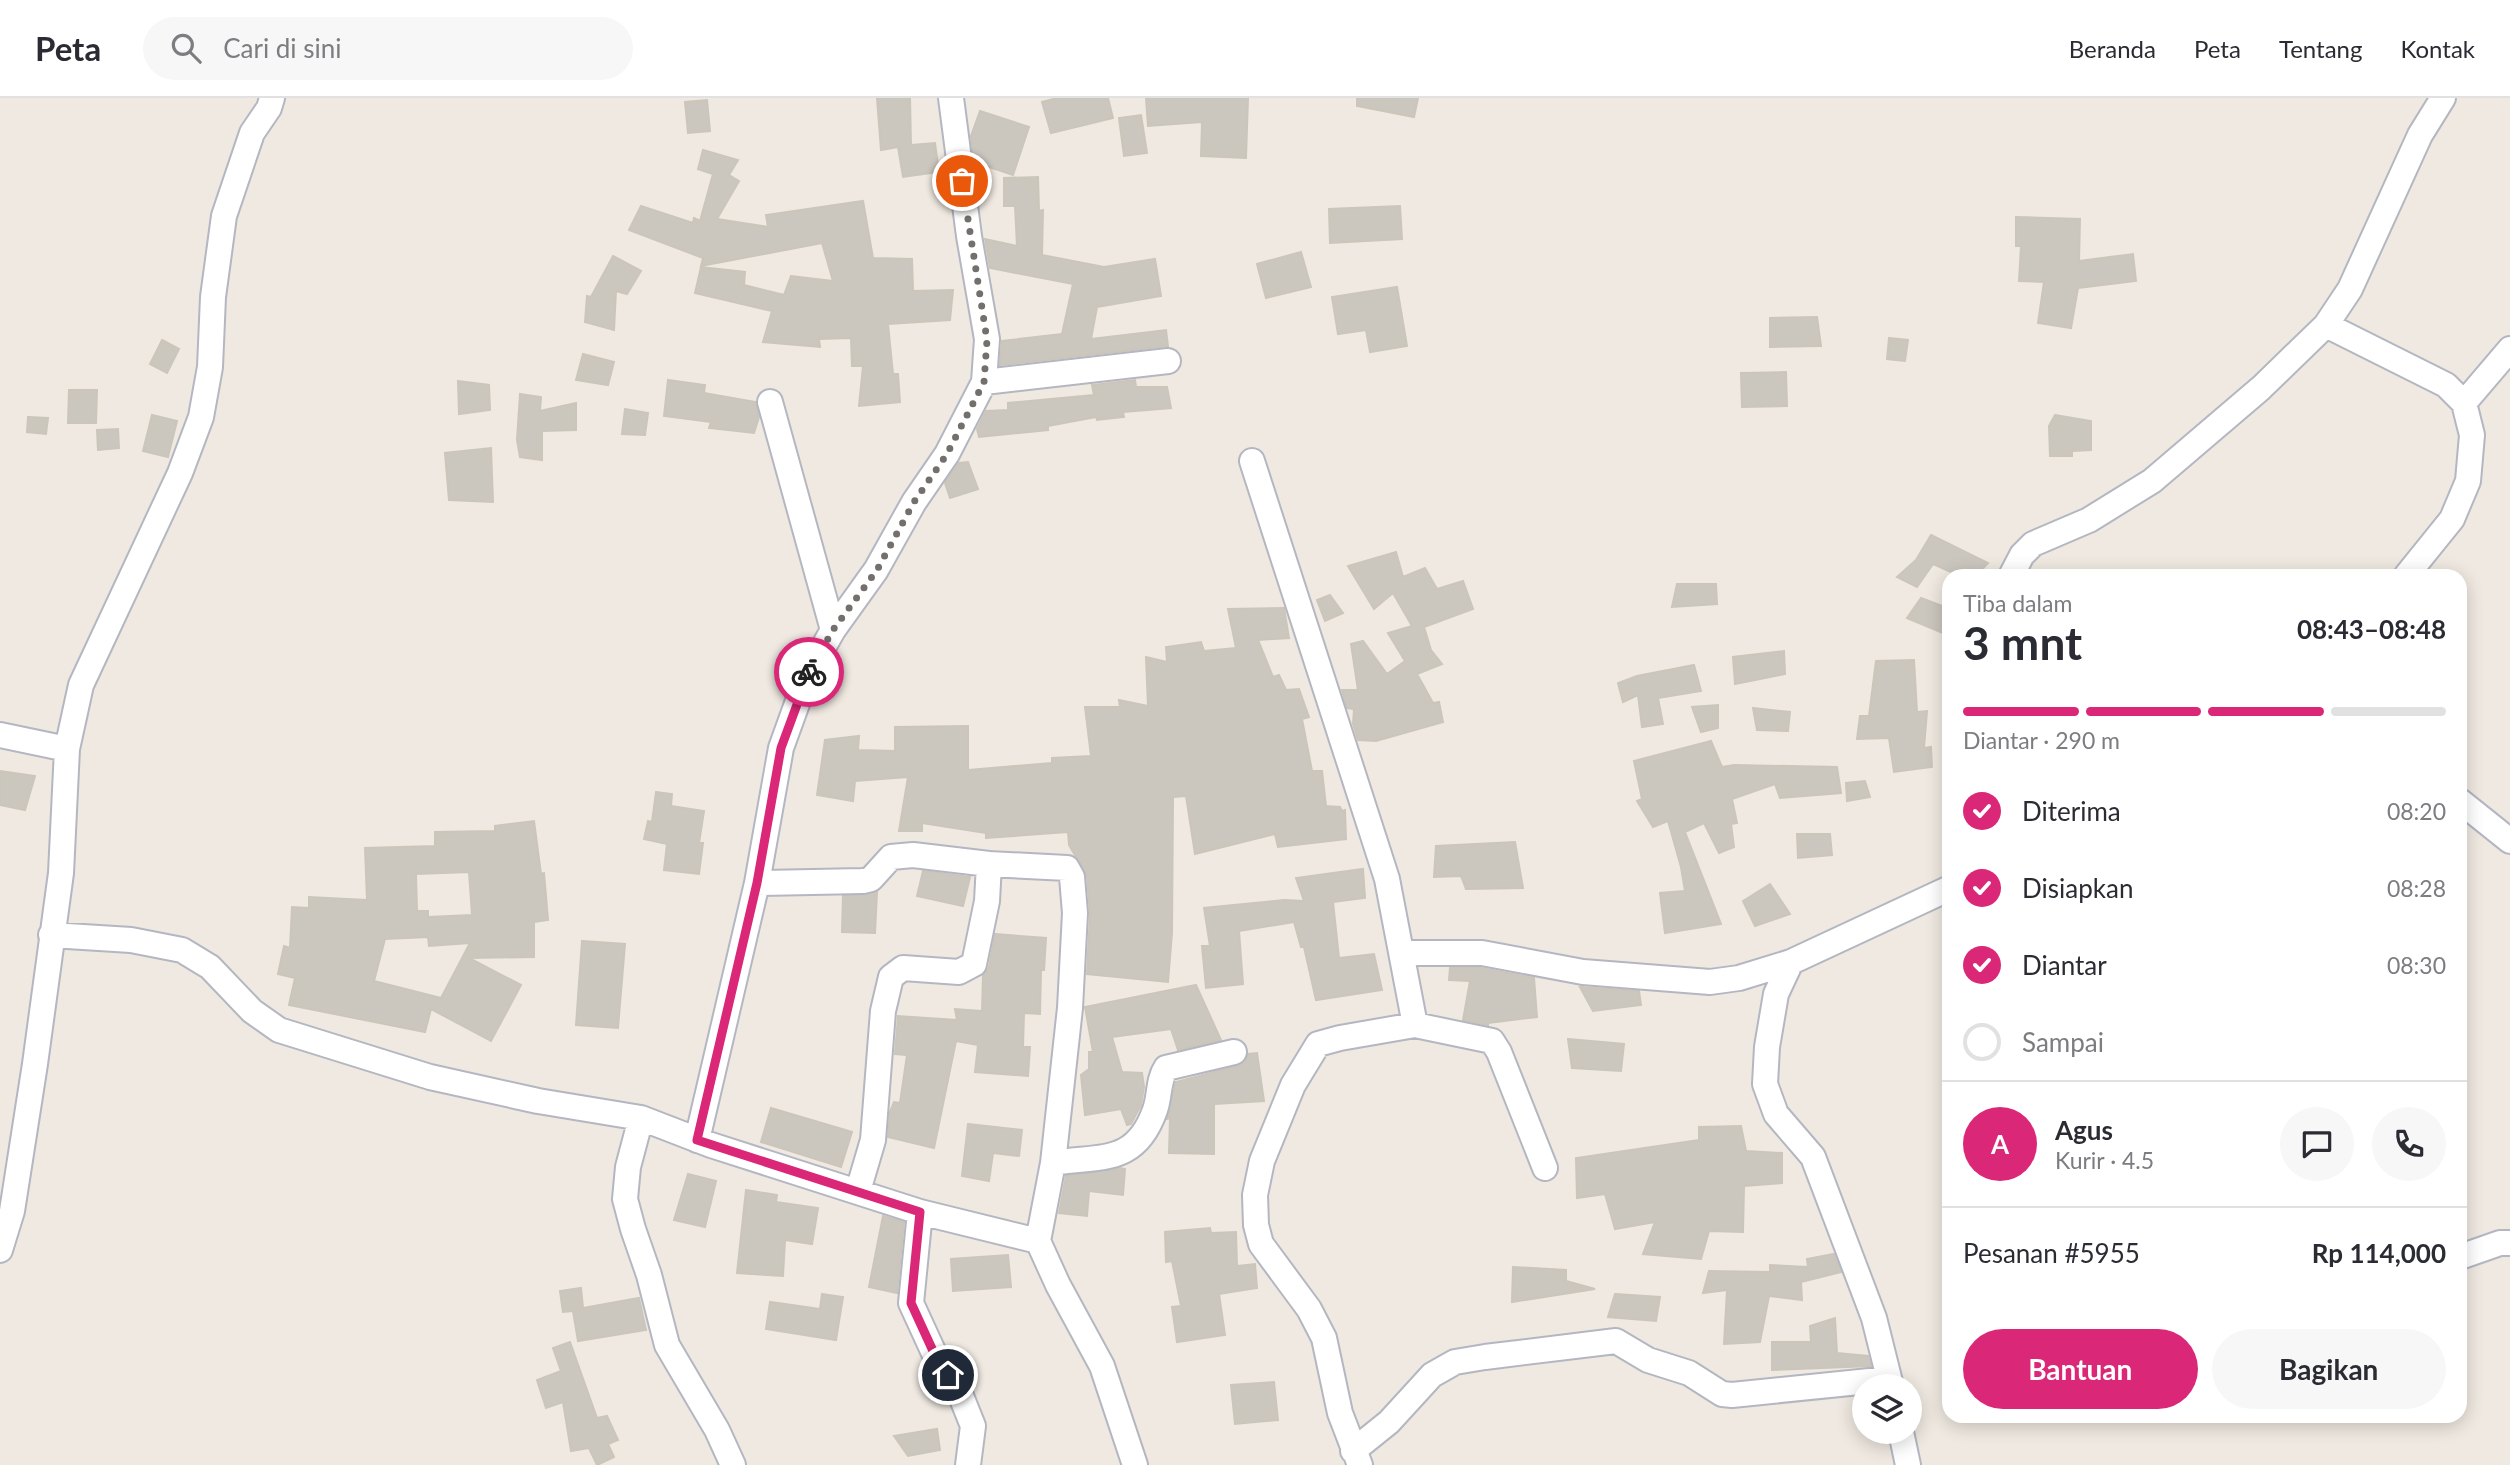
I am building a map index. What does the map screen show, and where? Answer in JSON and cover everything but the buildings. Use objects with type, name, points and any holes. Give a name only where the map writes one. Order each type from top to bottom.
[{"type":"street","points":[[0,1250],[14,1198],[34,1074],[61,873],[67,749],[81,685],[180,473],[201,417],[210,367],[213,298],[224,216],[252,133],[269,108],[272,98]]},
{"type":"street","points":[[697,1140],[757,883],[781,748],[807,676],[833,630],[877,570],[914,502],[947,454],[984,382],[987,340],[969,236],[951,98]]},
{"type":"street","points":[[2015,569],[2022,555],[2033,544],[2089,520],[2152,481],[2261,388],[2326,326],[2350,289],[2420,135],[2443,98]]},
{"type":"street","points":[[2326,326],[2446,385],[2464,403],[2472,435],[2468,481],[2452,519],[2412,569]]},
{"type":"street","points":[[2464,403],[2510,349]]},
{"type":"street","points":[[984,382],[1168,361]]},
{"type":"street","points":[[771,402],[833,630]]},
{"type":"street","points":[[1252,461],[1387,879],[1415,1025]]},
{"type":"street","points":[[0,735],[67,749]]},
{"type":"street","points":[[2467,807],[2510,841]]},
{"type":"street","points":[[757,883],[863,881],[871,879],[891,857],[913,855],[989,864],[1067,867],[1072,877],[1075,913],[1069,1008],[1054,1163],[1038,1241],[1058,1285],[1102,1366],[1135,1465]]},
{"type":"street","points":[[858,1191],[873,1140],[883,1011],[891,977],[903,968],[959,972],[974,964],[987,901],[989,864]]},
{"type":"street","points":[[1402,953],[1482,953],[1583,972],[1710,982],[1739,978],[1791,962],[1942,892]]},
{"type":"street","points":[[51,935],[131,940],[182,950],[209,967],[252,1011],[279,1030],[430,1077],[538,1101],[641,1118],[697,1140],[920,1212],[1038,1241]]},
{"type":"street","points":[[1791,962],[1773,1006],[1765,1084],[1776,1114],[1813,1157],[1874,1318],[1888,1374]]},
{"type":"street","points":[[1545,1168],[1499,1052],[1492,1041],[1415,1025],[1332,1040],[1314,1048],[1293,1085],[1262,1161],[1255,1195],[1256,1225],[1261,1244],[1309,1309],[1324,1338],[1340,1413],[1356,1458],[1432,1376],[1455,1363],[1564,1345],[1616,1341],[1648,1360],[1689,1373],[1722,1394],[1852,1385]]},
{"type":"street","points":[[1054,1163],[1102,1159],[1118,1155],[1131,1147],[1150,1123],[1166,1068],[1234,1052]]},
{"type":"street","points":[[641,1118],[628,1167],[625,1199],[667,1345],[717,1430],[733,1465]]},
{"type":"street","points":[[920,1212],[911,1303],[939,1364],[957,1386],[973,1426],[968,1465]]},
{"type":"street","points":[[2467,1255],[2500,1243],[2510,1243]]},
{"type":"street","points":[[1904,1444],[1908,1465]]},
{"type":"way so far","points":[[809,672],[833,630],[877,570],[914,502],[947,454],[984,382],[987,340],[962,181]]},
{"type":"route","points":[[809,672],[781,748],[757,883],[697,1140],[920,1212],[910,1291],[911,1303],[939,1364],[948,1375]]}]
